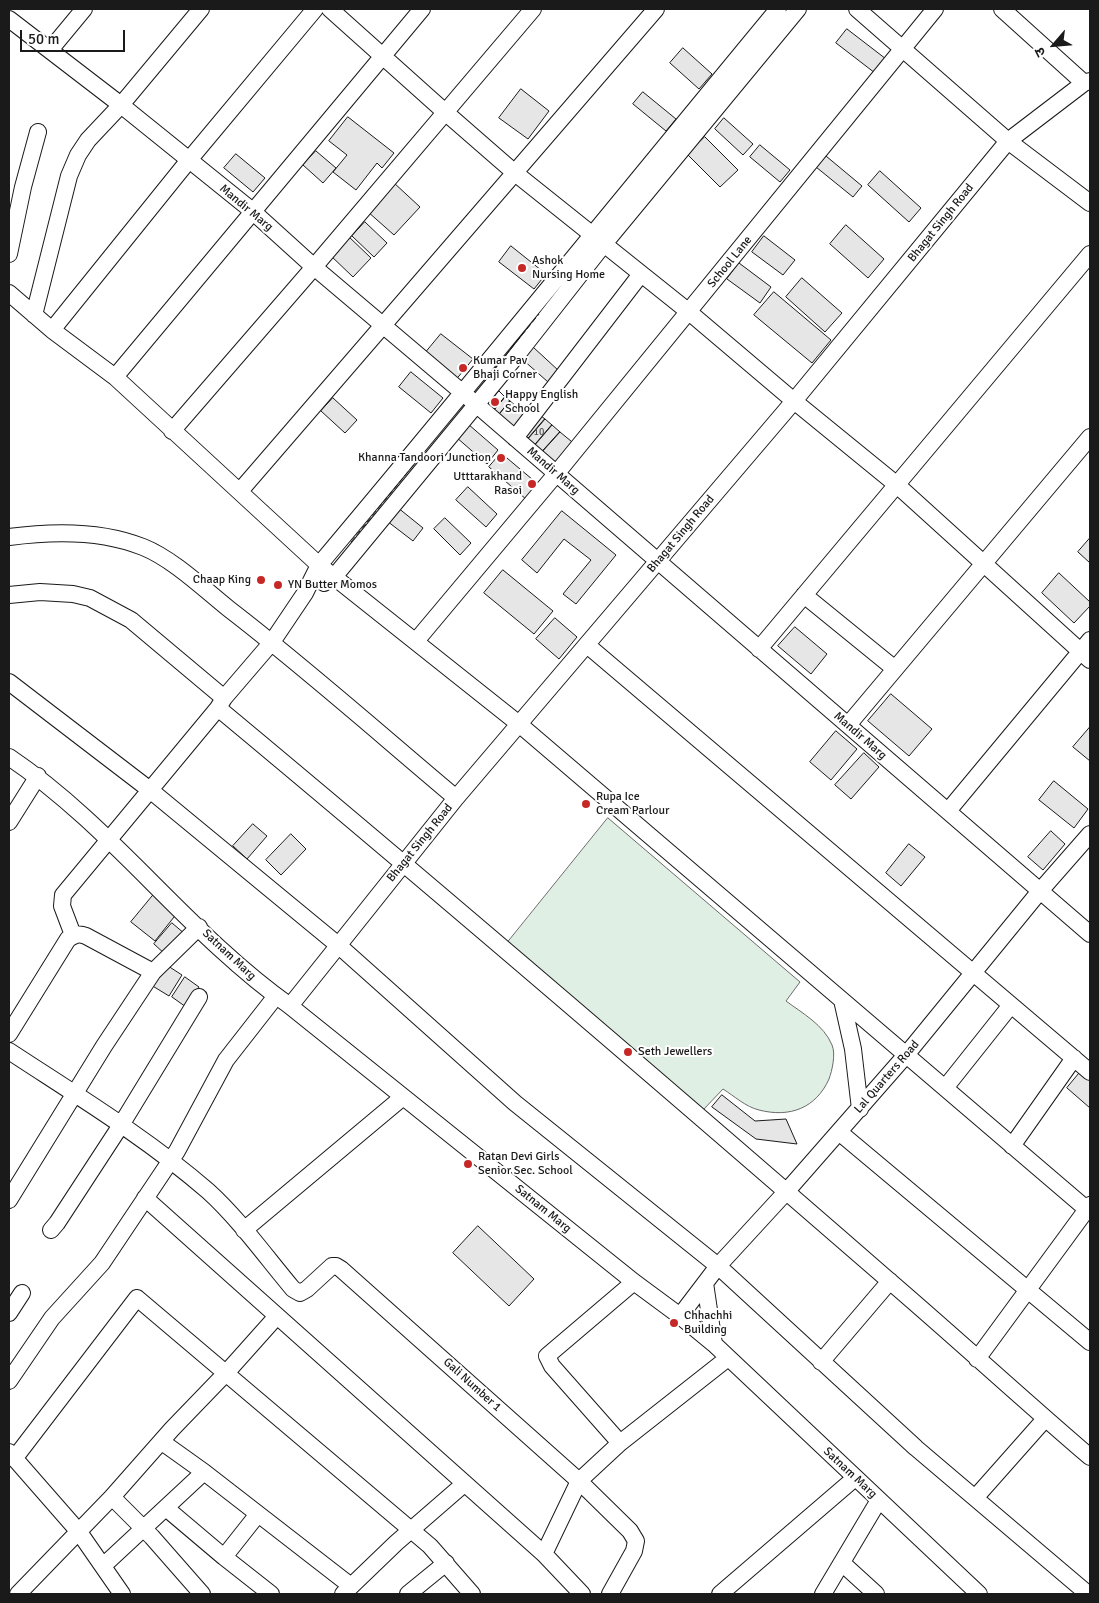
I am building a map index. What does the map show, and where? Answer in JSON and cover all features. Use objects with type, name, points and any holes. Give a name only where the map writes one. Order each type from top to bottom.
[{"type":"street","points":[[50,50],[84,9]]},
{"type":"street","points":[[34,315],[70,176],[78,155],[88,140],[121,105],[201,9]]},
{"type":"street","points":[[52,330],[189,160],[315,9]]},
{"type":"street","points":[[330,9],[515,173],[689,312],[897,485],[984,564],[1087,651],[948,812]]},
{"type":"street","points":[[115,377],[422,9]]},
{"type":"street","points":[[172,431],[533,9]]},
{"type":"street","points":[[240,491],[656,9]]},
{"type":"street","points":[[305,593],[334,577],[476,405],[598,240],[778,9]]},
{"type":"street","points":[[74,935],[62,906],[63,895],[272,642],[305,593],[319,565],[463,393],[798,9]]},
{"type":"street","points":[[857,9],[1008,140],[1090,203]]},
{"type":"street","name":"School Lane","points":[[416,641],[556,474],[935,9]]},
{"type":"street","points":[[1002,9],[1087,82]]},
{"type":"street","name":"Mandir Marg","points":[[9,19],[121,105],[252,211],[314,267],[463,393],[1090,934]]},
{"type":"street","name":"Bhagat Singh Road","points":[[290,1006],[456,798],[794,401],[1008,140],[1087,82]]},
{"type":"street","points":[[9,254],[16,184],[38,132]]},
{"type":"street","points":[[759,649],[1090,254]]},
{"type":"street","points":[[515,438],[641,274]]},
{"type":"street","points":[[9,293],[52,330],[115,377],[319,565],[519,724],[1012,1146],[1089,1209],[977,1360]]},
{"type":"street","points":[[848,725],[1090,437]]},
{"type":"street","points":[[9,537],[51,533],[109,537],[142,547],[163,557],[272,642],[456,798]]},
{"type":"street","points":[[9,595],[40,592],[73,594],[90,598],[131,620],[221,703],[404,863],[890,1281],[977,1360],[1090,1457]]},
{"type":"street","points":[[804,595],[895,669]]},
{"type":"street","points":[[587,645],[1090,1072]]},
{"type":"street","points":[[9,682],[150,790],[338,945],[515,1103],[718,1266],[916,1448],[1088,1594]]},
{"type":"street","name":"Satnam Marg","points":[[9,756],[38,776],[110,839],[239,967],[714,1344],[979,1594]]},
{"type":"street","points":[[9,822],[38,776]]},
{"type":"street","name":"Lal Quarters Road","points":[[680,1316],[718,1266],[860,1109],[1040,891],[1090,834]]},
{"type":"street","points":[[9,1200],[104,1046],[153,972],[199,928]]},
{"type":"street","points":[[9,1034],[68,939],[74,935],[86,936],[153,972]]},
{"type":"street","points":[[9,1381],[52,1318],[102,1263],[170,1161],[226,1060],[276,996]]},
{"type":"street","points":[[50,1230],[76,1195],[121,1125],[199,997]]},
{"type":"street","points":[[842,1000],[853,1049],[860,1109]]},
{"type":"street","points":[[945,1088],[1011,1005]]},
{"type":"street","points":[[9,1050],[121,1125],[170,1161],[209,1192],[244,1230],[404,1097]]},
{"type":"street","points":[[1012,1146],[1074,1058]]},
{"type":"street","points":[[839,1132],[1090,1342]]},
{"type":"street","points":[[145,1198],[544,1554],[582,1594]]},
{"type":"street","name":"Gali Number 1","points":[[244,1230],[293,1289],[300,1292],[307,1289],[327,1268],[336,1266],[579,1481],[630,1531],[636,1541],[634,1551],[610,1594]]},
{"type":"street","points":[[821,1362],[890,1281]]},
{"type":"street","points":[[620,1443],[552,1366],[547,1356],[551,1350],[634,1282]]},
{"type":"street","points":[[706,1282],[714,1344]]},
{"type":"street","points":[[9,1313],[22,1293]]},
{"type":"street","points":[[122,1594],[79,1532],[12,1456],[137,1298],[411,1529],[446,1563],[472,1594]]},
{"type":"street","points":[[18,1594],[112,1497],[277,1316]]},
{"type":"street","points":[[544,1554],[579,1481],[620,1443],[728,1358]]},
{"type":"street","points":[[975,1498],[1045,1419]]},
{"type":"street","points":[[162,1442],[258,1514],[347,1590],[411,1529],[464,1484]]},
{"type":"street","points":[[103,1566],[204,1472]]},
{"type":"street","points":[[720,1594],[855,1478]]},
{"type":"street","points":[[112,1497],[144,1528],[202,1594]]},
{"type":"street","points":[[823,1594],[879,1500]]},
{"type":"street","points":[[166,1508],[268,1594]]},
{"type":"street","points":[[224,1557],[258,1514]]},
{"type":"street","points":[[408,1594],[446,1563]]},
{"type":"street","points":[[842,1563],[876,1594]]},
{"type":"green space","points":[[608,818],[800,982],[786,1001],[824,1031],[834,1053],[829,1079],[824,1089],[809,1104],[791,1111],[781,1113],[770,1112],[749,1106],[723,1089],[703,1110],[508,942]]},
{"type":"building","points":[[847,29],[886,59],[875,73],[836,43]]},
{"type":"building","points":[[683,48],[712,74],[699,89],[670,63]]},
{"type":"building","points":[[521,89],[549,111],[528,139],[499,118]]},
{"type":"building","points":[[643,92],[676,119],[666,131],[633,104]]},
{"type":"building","points":[[348,117],[394,153],[382,168],[377,163],[356,190],[333,172],[347,155],[329,141]]},
{"type":"building","points":[[724,118],[753,144],[743,155],[715,129]]},
{"type":"building","points":[[705,137],[738,170],[720,187],[687,154]]},
{"type":"building","points":[[760,145],[790,170],[780,182],[750,157]]},
{"type":"building","points":[[316,151],[336,168],[323,183],[303,165]]},
{"type":"building","points":[[236,154],[265,178],[253,192],[224,168]]},
{"type":"building","points":[[826,156],[862,186],[853,197],[816,167]]},
{"type":"building","points":[[880,171],[921,208],[909,222],[868,185]]},
{"type":"building","points":[[393,182],[420,207],[394,235],[367,211]]},
{"type":"building","points":[[365,222],[387,243],[374,257],[352,236]]},
{"type":"building","points":[[846,225],[884,259],[868,278],[830,244]]},
{"type":"building","points":[[347,235],[371,258],[353,277],[329,254]]},
{"type":"building","points":[[764,236],[795,260],[783,275],[752,252]]},
{"type":"building","name":"Ashok Nursing Home","points":[[511,246],[546,274],[534,289],[499,262]]},
{"type":"building","points":[[739,263],[771,287],[760,303],[727,279]]},
{"type":"building","points":[[802,278],[842,313],[825,332],[786,297]]},
{"type":"building","points":[[774,292],[831,340],[812,363],[754,315]]},
{"type":"building","points":[[441,334],[473,359],[454,382],[422,357]]},
{"type":"building","points":[[533,347],[559,371],[548,382],[522,359]]},
{"type":"building","points":[[411,372],[443,398],[431,413],[399,387]]},
{"type":"building","name":"Happy English School","points":[[499,391],[505,397],[492,412],[486,407]]},
{"type":"building","name":"Happy English School","points":[[499,391],[505,397],[492,412],[486,407]]},
{"type":"building","points":[[505,397],[510,401],[496,418],[491,414]]},
{"type":"building","points":[[333,398],[357,420],[345,433],[321,411]]},
{"type":"building","points":[[510,401],[529,417],[517,432],[498,416]]},
{"type":"building","points":[[537,413],[545,419],[527,440],[519,434]]},
{"type":"building","points":[[545,419],[552,425],[534,446],[527,440]]},
{"type":"building","points":[[468,424],[498,450],[487,464],[456,437]]},
{"type":"building","points":[[552,425],[560,432],[541,453],[534,446]]},
{"type":"building","points":[[560,432],[577,446],[558,468],[541,453]]},
{"type":"building","points":[[501,453],[539,485],[527,500],[489,467]]},
{"type":"building","points":[[468,487],[497,514],[486,527],[456,500]]},
{"type":"building","points":[[397,507],[423,528],[413,541],[387,521]]},
{"type":"building","points":[[562,511],[616,555],[576,604],[563,594],[591,560],[564,539],[537,573],[522,560]]},
{"type":"building","points":[[445,518],[471,543],[460,555],[434,529]]},
{"type":"building","points":[[1090,538],[1090,563],[1078,552]]},
{"type":"building","points":[[503,570],[553,611],[534,634],[484,593]]},
{"type":"building","points":[[1059,573],[1090,602],[1090,606],[1074,623],[1042,593]]},
{"type":"building","points":[[555,618],[577,637],[559,659],[536,639]]},
{"type":"building","points":[[795,627],[827,654],[811,674],[778,646]]},
{"type":"building","points":[[891,694],[932,729],[909,756],[868,721]]},
{"type":"building","points":[[1090,727],[1090,761],[1073,747]]},
{"type":"building","points":[[836,731],[857,749],[831,780],[810,762]]},
{"type":"building","points":[[864,753],[879,767],[851,799],[835,785]]},
{"type":"building","points":[[1054,781],[1088,809],[1074,828],[1039,800]]},
{"type":"building","points":[[253,824],[267,836],[247,859],[233,846]]},
{"type":"building","points":[[1051,831],[1065,844],[1043,870],[1028,857]]},
{"type":"building","points":[[291,834],[306,849],[281,875],[266,860]]},
{"type":"building","points":[[909,844],[925,857],[901,886],[886,873]]},
{"type":"building","points":[[155,893],[178,912],[155,941],[131,922]]},
{"type":"building","points":[[172,923],[185,934],[166,955],[154,944]]},
{"type":"building","points":[[165,964],[182,975],[169,996],[151,985]]},
{"type":"building","points":[[185,977],[199,987],[186,1007],[172,997]]},
{"type":"building","points":[[1082,1070],[1090,1077],[1090,1108],[1067,1088]]},
{"type":"building","points":[[722,1095],[755,1121],[786,1119],[797,1144],[756,1139],[712,1107]]},
{"type":"building","points":[[478,1226],[534,1279],[509,1306],[453,1253]]},
{"type":"fence","points":[[484,382],[539,314]]},
{"type":"fence","points":[[351,542],[420,457]]},
{"type":"place","name":"Ashok Nursing Home","points":[[522,268]]},
{"type":"place","name":"Kumar Pav Bhaji Corner","points":[[463,368]]},
{"type":"place","name":"Happy English School","points":[[495,402]]},
{"type":"place","name":"Khanna Tandoori Junction","points":[[501,458]]},
{"type":"place","name":"Utttarakhand Rasoi","points":[[532,484]]},
{"type":"place","name":"Chaap King","points":[[261,580]]},
{"type":"place","name":"YN Butter Momos","points":[[278,585]]},
{"type":"place","name":"Rupa Ice Cream Parlour","points":[[586,804]]},
{"type":"place","name":"Seth Jewellers","points":[[628,1052]]},
{"type":"place","name":"Ratan Devi Girls Senior Sec. School","points":[[468,1164]]},
{"type":"place","name":"Chhachhi Building","points":[[674,1323]]}]
